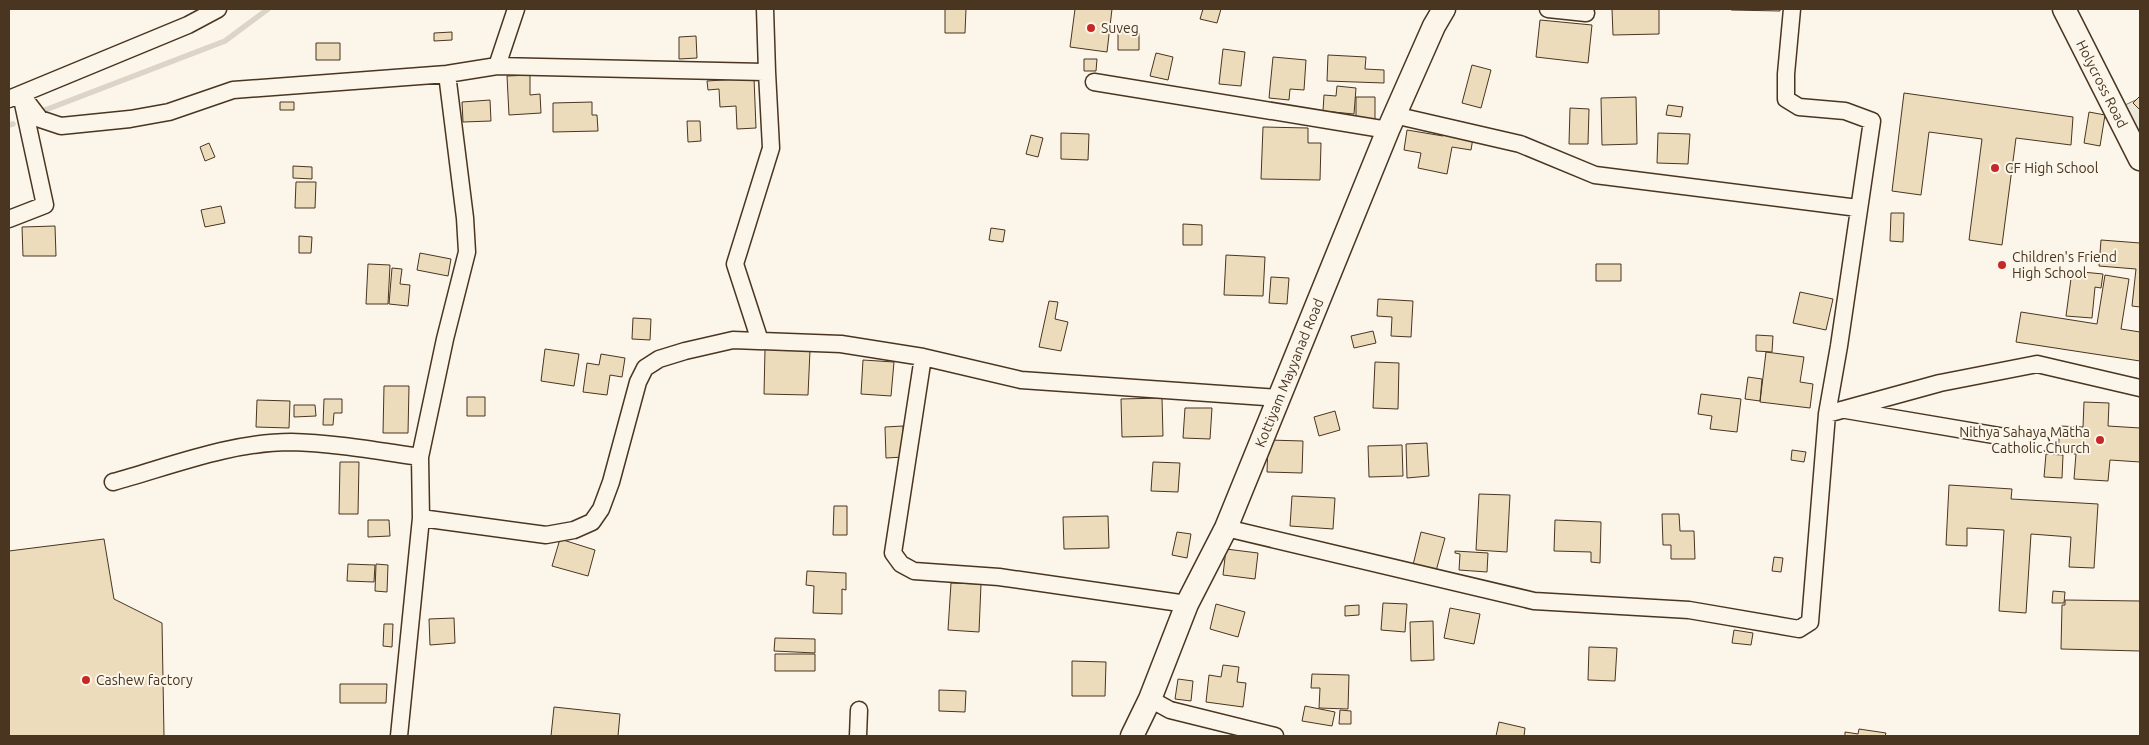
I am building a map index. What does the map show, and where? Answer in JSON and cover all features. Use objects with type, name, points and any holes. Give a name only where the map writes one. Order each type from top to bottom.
[{"type":"main road","name":"Kottiyam Mayyanad Road","points":[[1132,736],[1150,698],[1187,604],[1226,528],[1391,123],[1434,26],[1444,9]]},
{"type":"main road","name":"Holycross Road","points":[[2064,9],[2140,159]]},
{"type":"street","points":[[15,97],[188,25],[218,9]]},
{"type":"street","points":[[497,66],[516,9]]},
{"type":"street","points":[[760,341],[735,264],[771,148],[766,9]]},
{"type":"street","points":[[1548,9],[1586,13]]},
{"type":"street","points":[[1226,528],[1534,601],[1689,610],[1798,629],[1810,622],[1834,412],[1839,346],[1872,121],[1845,111],[1799,107],[1786,99],[1786,74],[1792,9]]},
{"type":"street","points":[[15,97],[40,118],[62,126],[169,112],[233,90],[447,74],[497,66],[767,72]]},
{"type":"street","points":[[399,736],[421,518],[420,457],[444,339],[467,252],[465,218],[447,74]]},
{"type":"street","points":[[1094,82],[1391,123],[1520,144],[1595,175],[1858,208]]},
{"type":"street","points":[[9,219],[45,205],[15,97]]},
{"type":"street","points":[[421,518],[546,535],[574,530],[592,522],[601,509],[611,482],[638,382],[645,368],[659,359],[684,351],[733,340],[841,344],[923,357],[1021,380],[1278,398]]},
{"type":"street","points":[[923,357],[893,553],[901,564],[914,571],[999,577],[1187,604]]},
{"type":"street","points":[[1834,412],[1940,383],[2037,364],[2140,388]]},
{"type":"street","points":[[1834,412],[2041,443]]},
{"type":"street","points":[[113,482],[226,450],[290,442],[325,444],[420,457]]},
{"type":"street","points":[[1150,698],[1170,710],[1275,736]]},
{"type":"street","points":[[858,736],[859,710]]},
{"type":"shaded area","points":[[2140,98],[2140,133],[2125,105]]},
{"type":"building","points":[[945,9],[966,9],[965,33],[945,33]]},
{"type":"building","name":"Suveg","points":[[1075,9],[1112,9],[1107,52],[1070,47]]},
{"type":"building","points":[[1203,9],[1221,9],[1217,23],[1200,19]]},
{"type":"building","points":[[1612,9],[1659,9],[1659,34],[1613,35]]},
{"type":"building","points":[[1780,9],[1780,11],[1731,10]]},
{"type":"building","points":[[1540,20],[1592,25],[1588,63],[1536,57]]},
{"type":"building","points":[[452,32],[452,40],[434,41],[434,33]]},
{"type":"building","points":[[1118,32],[1139,33],[1139,50],[1118,50]]},
{"type":"building","points":[[696,36],[697,58],[679,59],[679,37]]},
{"type":"building","points":[[316,43],[340,43],[340,60],[316,60]]},
{"type":"building","points":[[1223,49],[1245,52],[1241,86],[1219,84]]},
{"type":"building","points":[[1156,53],[1173,57],[1168,80],[1150,76]]},
{"type":"building","points":[[1328,55],[1366,57],[1365,69],[1384,70],[1384,83],[1327,81]]},
{"type":"building","points":[[1273,57],[1306,60],[1304,90],[1290,89],[1289,100],[1269,98]]},
{"type":"building","points":[[1084,59],[1097,59],[1096,71],[1084,71]]},
{"type":"building","points":[[1472,65],[1491,70],[1481,108],[1462,103]]},
{"type":"building","points":[[530,75],[530,95],[540,94],[541,113],[509,115],[507,76]]},
{"type":"building","points":[[754,78],[756,128],[737,129],[736,106],[720,107],[719,89],[708,90],[707,81]]},
{"type":"building","points":[[1337,86],[1356,88],[1354,114],[1323,111],[1324,95],[1336,96]]},
{"type":"building","name":"CF High School","points":[[1904,93],[2073,117],[2071,145],[2016,138],[2002,245],[1969,240],[1982,139],[1929,132],[1921,195],[1892,191]]},
{"type":"building","points":[[2140,96],[2140,110],[2133,103]]},
{"type":"building","points":[[1356,97],[1375,97],[1375,119],[1356,119]]},
{"type":"building","points":[[1636,97],[1637,144],[1602,145],[1601,98]]},
{"type":"building","points":[[490,100],[491,121],[463,122],[462,102]]},
{"type":"building","points":[[280,102],[294,102],[294,110],[280,110]]},
{"type":"building","points":[[592,102],[592,115],[597,115],[598,131],[553,132],[553,103]]},
{"type":"building","points":[[1668,105],[1683,107],[1681,117],[1666,115]]},
{"type":"building","points":[[1570,108],[1589,109],[1588,144],[1569,144]]},
{"type":"building","points":[[2089,112],[2105,115],[2100,146],[2084,143]]},
{"type":"building","points":[[687,121],[700,121],[701,141],[688,142]]},
{"type":"building","points":[[1263,127],[1308,128],[1308,143],[1321,143],[1320,180],[1261,179]]},
{"type":"building","points":[[1407,130],[1443,136],[1444,133],[1473,138],[1471,150],[1452,147],[1447,174],[1418,168],[1421,153],[1404,150]]},
{"type":"building","points":[[1061,133],[1089,134],[1088,160],[1061,159]]},
{"type":"building","points":[[1658,133],[1690,134],[1688,164],[1657,163]]},
{"type":"building","points":[[1031,135],[1043,138],[1038,157],[1026,154]]},
{"type":"building","points":[[209,143],[215,157],[205,161],[200,147]]},
{"type":"building","points":[[293,166],[312,167],[312,179],[293,178]]},
{"type":"building","points":[[296,182],[316,182],[315,208],[295,208]]},
{"type":"building","points":[[221,206],[225,223],[205,227],[201,210]]},
{"type":"building","points":[[1891,213],[1904,213],[1903,242],[1890,241]]},
{"type":"building","points":[[1183,224],[1202,225],[1202,245],[1183,245]]},
{"type":"building","points":[[55,226],[56,256],[23,256],[22,227]]},
{"type":"building","points":[[991,228],[1005,230],[1003,242],[989,240]]},
{"type":"building","points":[[299,236],[312,237],[311,253],[299,253]]},
{"type":"building","points":[[2101,240],[2140,243],[2140,307],[2132,306],[2136,269],[2099,266]]},
{"type":"building","points":[[420,253],[451,259],[448,276],[417,270]]},
{"type":"building","points":[[1226,255],[1265,257],[1263,296],[1224,295]]},
{"type":"building","points":[[368,264],[390,265],[388,304],[366,304]]},
{"type":"building","points":[[1596,264],[1621,264],[1621,281],[1596,281]]},
{"type":"building","points":[[392,268],[402,269],[400,284],[410,285],[408,306],[389,304]]},
{"type":"building","points":[[2072,271],[2103,274],[2101,288],[2095,287],[2092,318],[2066,316]]},
{"type":"building","points":[[2105,275],[2129,279],[2121,329],[2140,332],[2140,361],[2016,342],[2021,312],[2097,324]]},
{"type":"building","points":[[1271,277],[1289,278],[1287,304],[1269,303]]},
{"type":"building","points":[[1800,292],[1833,299],[1826,330],[1793,323]]},
{"type":"building","points":[[1378,299],[1413,301],[1411,337],[1391,336],[1392,317],[1377,316]]},
{"type":"building","points":[[1049,301],[1058,302],[1055,319],[1068,322],[1061,351],[1039,347]]},
{"type":"building","points":[[633,318],[651,319],[650,340],[632,339]]},
{"type":"building","points":[[1373,331],[1376,343],[1354,348],[1351,336]]},
{"type":"building","points":[[1756,335],[1773,336],[1772,352],[1756,351]]},
{"type":"building","points":[[545,349],[579,354],[574,386],[541,381]]},
{"type":"building","points":[[765,349],[810,350],[808,395],[764,394]]},
{"type":"building","points":[[1766,352],[1804,357],[1800,382],[1813,384],[1810,408],[1760,402]]},
{"type":"building","points":[[601,354],[625,358],[622,377],[610,375],[607,395],[583,392],[587,363],[599,365]]},
{"type":"building","points":[[863,360],[894,362],[891,396],[861,394]]},
{"type":"building","points":[[1375,362],[1399,363],[1398,409],[1373,408]]},
{"type":"building","points":[[1748,377],[1762,379],[1760,401],[1745,399]]},
{"type":"building","points":[[384,386],[409,386],[408,433],[383,433]]},
{"type":"building","points":[[1701,394],[1741,399],[1737,432],[1710,429],[1712,416],[1698,414]]},
{"type":"building","points":[[467,397],[485,397],[485,416],[467,416]]},
{"type":"building","points":[[1162,398],[1163,436],[1122,437],[1121,399]]},
{"type":"building","points":[[324,399],[342,399],[342,413],[334,413],[333,425],[323,425]]},
{"type":"building","points":[[257,400],[290,401],[289,428],[256,427]]},
{"type":"building","name":"Nithya Sahaya Matha Catholic Church","points":[[2084,402],[2109,403],[2108,426],[2140,428],[2140,462],[2110,460],[2108,481],[2074,479],[2076,454],[2058,453],[2060,426],[2083,427]]},
{"type":"building","points":[[294,405],[315,405],[316,416],[294,417]]},
{"type":"building","points":[[1185,408],[1212,408],[1210,439],[1183,438]]},
{"type":"building","points":[[1335,411],[1340,430],[1319,436],[1314,417]]},
{"type":"building","points":[[903,426],[904,457],[886,458],[885,427]]},
{"type":"building","points":[[1268,440],[1303,441],[1302,473],[1267,472]]},
{"type":"building","points":[[1427,443],[1429,476],[1407,478],[1406,444]]},
{"type":"building","points":[[1402,445],[1403,476],[1369,477],[1368,446]]},
{"type":"building","points":[[1792,450],[1806,452],[1804,462],[1791,460]]},
{"type":"building","points":[[2046,454],[2063,455],[2062,478],[2044,477]]},
{"type":"building","points":[[340,462],[359,462],[358,514],[339,514]]},
{"type":"building","points":[[1153,462],[1180,463],[1178,492],[1151,491]]},
{"type":"building","points":[[1949,485],[2012,489],[2011,499],[2098,504],[2094,568],[2069,567],[2071,537],[2031,534],[2026,613],[1999,611],[2004,530],[1967,528],[1967,546],[1946,545]]},
{"type":"building","points":[[1479,494],[1510,495],[1507,552],[1476,550]]},
{"type":"building","points":[[1292,496],[1335,498],[1333,529],[1290,526]]},
{"type":"building","points":[[834,506],[847,506],[847,535],[833,535]]},
{"type":"building","points":[[1662,514],[1679,514],[1680,531],[1694,531],[1695,559],[1671,559],[1671,545],[1663,545]]},
{"type":"building","points":[[1108,516],[1109,548],[1064,549],[1063,517]]},
{"type":"building","points":[[368,520],[389,520],[390,536],[368,537]]},
{"type":"building","points":[[1555,520],[1601,522],[1600,563],[1591,562],[1591,552],[1554,551]]},
{"type":"building","points":[[1177,532],[1191,534],[1187,558],[1172,555]]},
{"type":"building","points":[[1421,532],[1445,538],[1436,571],[1413,565]]},
{"type":"building","name":"Cashew factory","points":[[104,539],[114,599],[162,623],[164,736],[9,736],[9,551]]},
{"type":"building","points":[[560,539],[595,550],[588,576],[552,566]]},
{"type":"building","points":[[1226,549],[1258,553],[1255,579],[1223,575]]},
{"type":"building","points":[[1455,551],[1488,553],[1487,572],[1459,570],[1460,554],[1455,553]]},
{"type":"building","points":[[1774,557],[1783,558],[1781,572],[1772,571]]},
{"type":"building","points":[[348,564],[375,565],[374,582],[347,581]]},
{"type":"building","points":[[376,564],[388,565],[387,592],[375,591]]},
{"type":"building","points":[[807,571],[846,573],[846,590],[842,589],[842,614],[813,613],[814,586],[806,585]]},
{"type":"building","points":[[951,583],[981,584],[979,632],[948,630]]},
{"type":"building","points":[[2053,591],[2065,592],[2064,603],[2052,603]]},
{"type":"building","points":[[2065,600],[2140,601],[2140,651],[2061,649],[2062,605],[2065,605]]},
{"type":"building","points":[[1383,603],[1407,604],[1405,632],[1381,630]]},
{"type":"building","points":[[1216,604],[1245,612],[1238,637],[1210,629]]},
{"type":"building","points":[[1359,605],[1359,615],[1345,616],[1345,606]]},
{"type":"building","points":[[1450,608],[1480,614],[1474,644],[1444,638]]},
{"type":"building","points":[[454,618],[455,643],[430,645],[429,619]]},
{"type":"building","points":[[1433,621],[1434,660],[1411,661],[1410,622]]},
{"type":"building","points":[[384,624],[393,624],[392,647],[383,646]]},
{"type":"building","points":[[1734,630],[1753,633],[1751,645],[1732,643]]},
{"type":"building","points":[[775,638],[815,639],[815,653],[774,651]]},
{"type":"building","points":[[1589,647],[1617,648],[1615,681],[1588,680]]},
{"type":"building","points":[[775,654],[815,654],[815,671],[775,671]]},
{"type":"building","points":[[1072,661],[1106,662],[1105,696],[1072,696]]},
{"type":"building","points":[[1223,665],[1239,667],[1237,682],[1246,683],[1243,707],[1206,702],[1209,675],[1221,677]]},
{"type":"building","points":[[1312,674],[1349,675],[1348,709],[1319,708],[1320,688],[1311,688]]},
{"type":"building","points":[[1178,679],[1193,681],[1191,701],[1175,699]]},
{"type":"building","points":[[340,684],[387,684],[386,703],[340,703]]},
{"type":"building","points":[[939,690],[966,691],[965,712],[939,711]]},
{"type":"building","points":[[1305,706],[1335,712],[1332,726],[1302,721]]},
{"type":"building","points":[[554,707],[620,714],[618,736],[551,736]]},
{"type":"building","points":[[1340,710],[1351,711],[1351,724],[1339,724]]},
{"type":"building","points":[[1499,722],[1525,728],[1524,736],[1496,736]]},
{"type":"building","points":[[1859,729],[1886,733],[1885,736],[1845,736],[1845,732],[1858,734]]},
{"type":"waterway","points":[[40,112],[225,41],[268,9]]},
{"type":"waterway","points":[[9,125],[13,124]]},
{"type":"place","name":"Suveg","points":[[1091,28]]},
{"type":"place","name":"CF High School","points":[[1995,168]]},
{"type":"place","name":"Children's Friend High School","points":[[2002,265]]},
{"type":"place","name":"Nithya Sahaya Matha Catholic Church","points":[[2100,440]]},
{"type":"place","name":"Cashew factory","points":[[86,680]]}]
